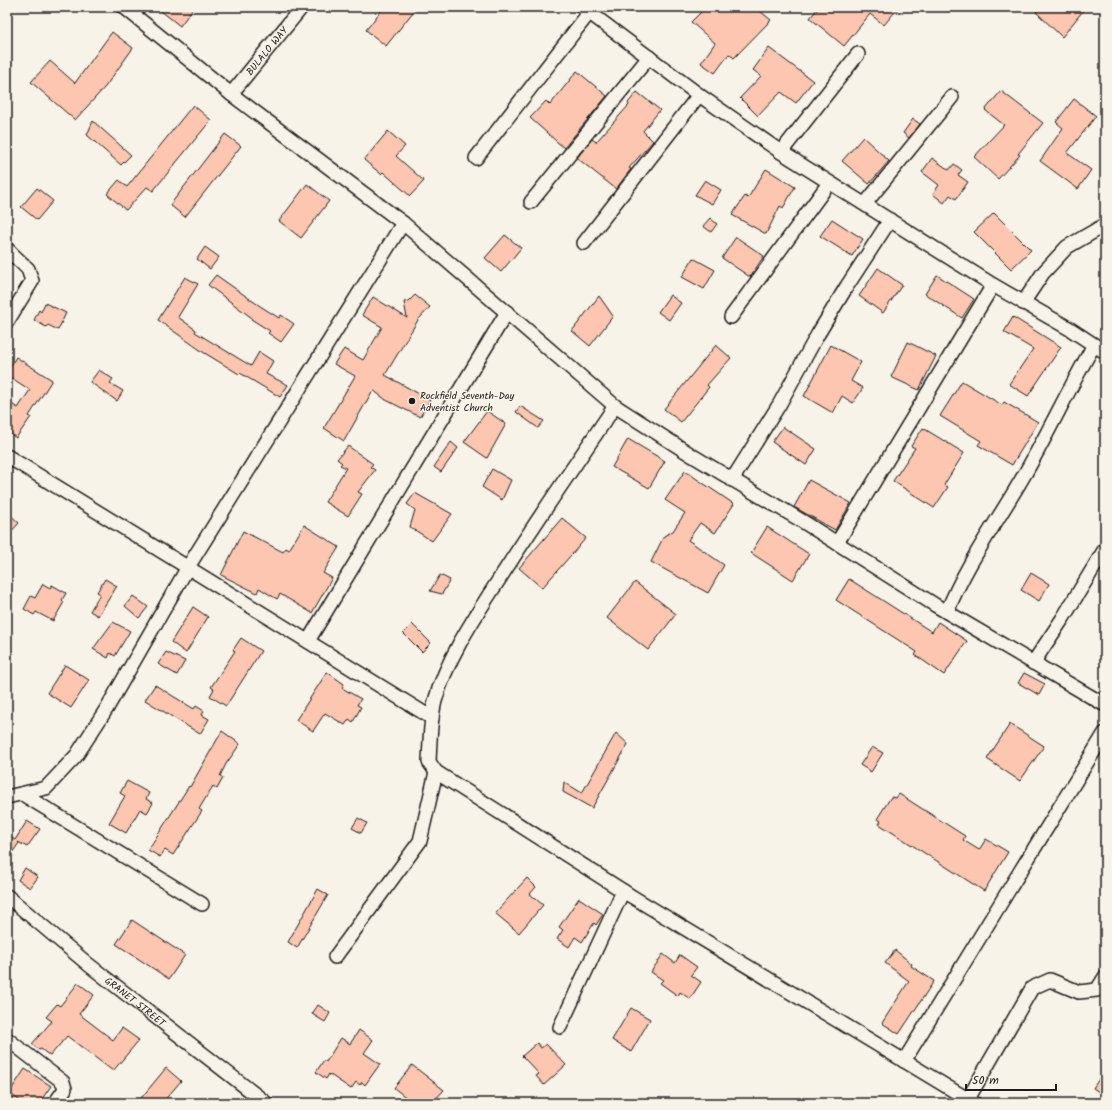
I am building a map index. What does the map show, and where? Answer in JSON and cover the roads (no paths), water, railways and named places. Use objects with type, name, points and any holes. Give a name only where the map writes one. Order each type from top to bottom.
[{"type":"street","points":[[124,7],[231,94],[403,223],[615,406],[947,612],[1105,705]]},
{"type":"street","name":"BULALO WAY","points":[[231,94],[302,7]]},
{"type":"street","points":[[476,158],[586,10],[699,95],[780,152],[865,204],[993,286],[1100,348],[1072,382],[1023,476],[966,570],[947,612]]},
{"type":"street","points":[[780,152],[858,54]]},
{"type":"street","points":[[531,202],[649,57]]},
{"type":"street","points":[[584,243],[699,95]]},
{"type":"street","points":[[865,204],[952,97]]},
{"type":"street","points":[[731,317],[829,183]]},
{"type":"street","points":[[732,480],[779,405],[818,334],[847,286],[890,220]]},
{"type":"street","points":[[7,797],[24,795],[46,788],[76,756],[107,708],[188,567],[403,223]]},
{"type":"street","points":[[1023,304],[1043,273],[1067,247],[1091,232],[1105,226]]},
{"type":"street","points":[[7,249],[28,269],[32,281],[7,322]]},
{"type":"street","points":[[836,543],[993,286]]},
{"type":"street","points":[[308,641],[507,312]]},
{"type":"street","points":[[615,406],[538,519],[472,623],[450,662],[439,689],[432,718],[429,762],[436,772],[623,891],[971,1101],[1032,988],[1050,980],[1079,992],[1097,990],[1105,977]]},
{"type":"street","points":[[7,456],[432,718]]},
{"type":"street","points":[[1032,663],[1059,624],[1105,549]]},
{"type":"street","points":[[904,1061],[1105,733]]},
{"type":"street","points":[[335,957],[420,840],[436,772]]},
{"type":"street","points":[[24,795],[202,904]]},
{"type":"street","points":[[560,1027],[623,891]]},
{"type":"street","name":"GRANET STREET","points":[[7,896],[89,965],[266,1103]]},
{"type":"street","points":[[7,1039],[63,1082],[65,1088],[55,1103]]},
{"type":"place","name":"Rockfield Seventh-Day Adventist Church","points":[[412,401]]}]
